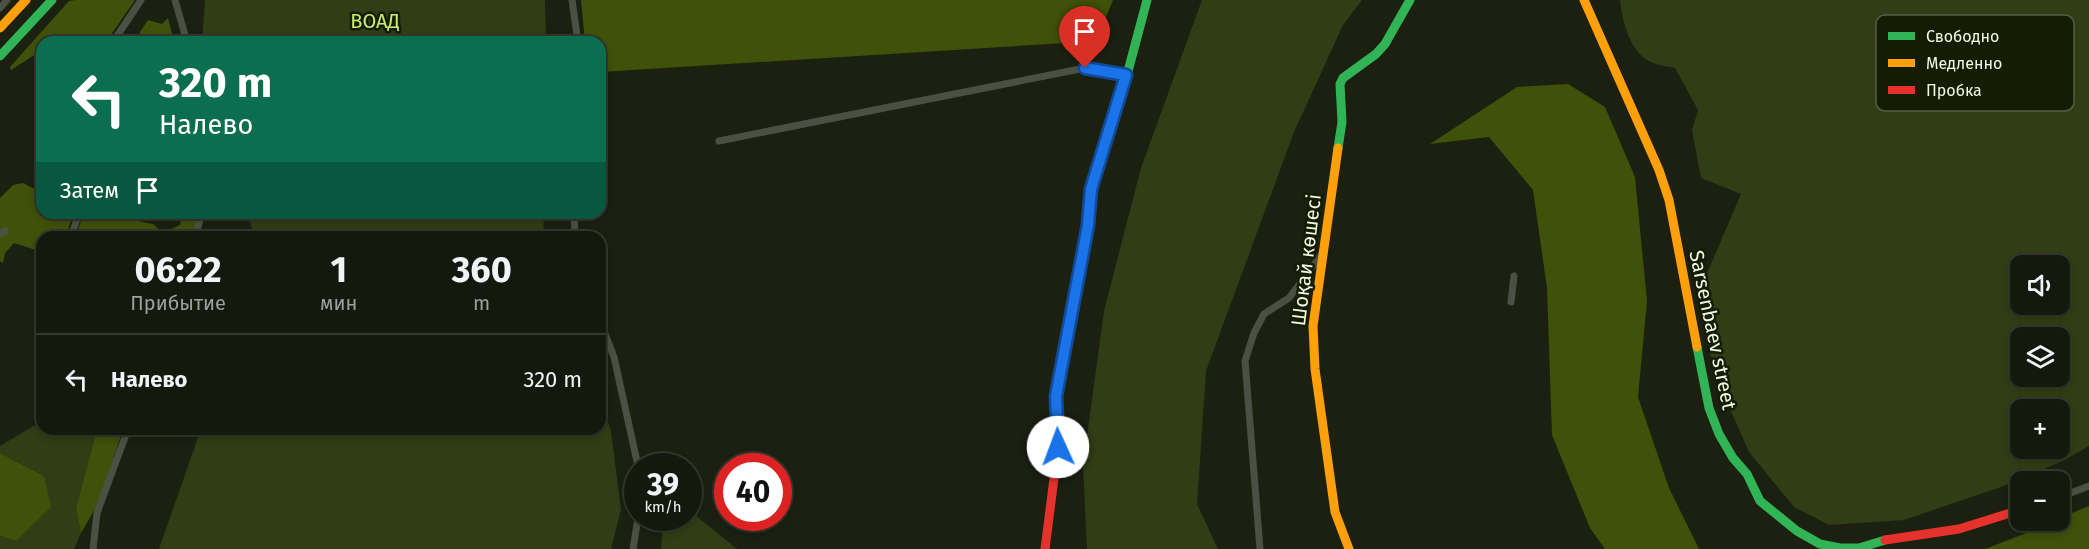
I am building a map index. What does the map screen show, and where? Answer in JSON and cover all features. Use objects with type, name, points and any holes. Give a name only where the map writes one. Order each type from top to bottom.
[{"type":"street","points":[[0,8],[7,0]]},
{"type":"street","points":[[0,28],[26,0]]},
{"type":"street","points":[[0,56],[52,0]]},
{"type":"street","points":[[117,36],[141,0]]},
{"type":"street","points":[[176,0],[185,36]]},
{"type":"street","points":[[572,0],[577,36]]},
{"type":"street","points":[[1045,549],[1058,447],[1056,396],[1088,225],[1091,189],[1147,0]]},
{"type":"street","name":"Шоқай көшесі","points":[[1349,549],[1335,512],[1315,369],[1313,326],[1342,122],[1340,84],[1343,78],[1376,54],[1385,44],[1410,0]]},
{"type":"street","name":"Sarsenbaev street","points":[[1584,0],[1659,170],[1669,200],[1709,408],[1719,434],[1733,458],[1747,474],[1760,501],[1797,531],[1820,544],[1840,548],[1859,548],[1891,538],[1959,529],[2010,513]]},
{"type":"street","points":[[719,141],[1085,68],[1126,75]]},
{"type":"street","points":[[1260,549],[1245,361],[1254,333],[1264,314],[1289,298],[1322,254]]},
{"type":"street","points":[[1511,302],[1514,276]]},
{"type":"street","points":[[606,336],[614,357],[635,453]]},
{"type":"street","points":[[93,549],[98,513],[126,435]]},
{"type":"street","points":[[2070,493],[2089,486]]},
{"type":"street","points":[[633,549],[636,531]]},
{"type":"green space","points":[[135,0],[110,36],[38,36],[69,1]]},
{"type":"green space","name":"ВОАД","points":[[205,0],[545,0],[546,36],[202,36]]},
{"type":"green space","points":[[581,0],[1113,0],[1096,41],[606,72],[606,36],[584,36]]},
{"type":"green space","points":[[1202,0],[1362,0],[1343,25],[1294,132],[1206,371],[1197,504],[1218,549],[1087,549],[1083,466],[1104,311],[1141,168]]},
{"type":"green space","points":[[1620,0],[2089,0],[2089,446],[2070,457],[2070,399],[2010,399],[2010,459],[2067,459],[2039,471],[2010,471],[2010,483],[1904,520],[1829,525],[1794,507],[1749,452],[1714,373],[1699,292],[1741,194],[1701,178],[1692,130],[1698,110],[1675,68],[1650,62],[1635,48],[1628,33]]},
{"type":"green space","points":[[168,18],[172,36],[140,36],[148,20],[162,24]]},
{"type":"green space","points":[[36,38],[36,54],[11,70],[10,67]]},
{"type":"green space","points":[[1568,84],[1605,107],[1635,177],[1647,301],[1638,397],[1669,488],[1699,549],[1605,549],[1590,528],[1552,435],[1547,288],[1533,190],[1489,137],[1430,144],[1517,87]]},
{"type":"green space","points":[[23,183],[36,190],[36,219],[71,219],[68,231],[36,231],[36,250],[14,243],[5,253],[3,263],[0,261],[0,198],[13,185]]},
{"type":"green space","points":[[81,219],[128,219],[153,224],[161,231],[78,231]]},
{"type":"green space","points":[[182,219],[198,219],[194,231],[167,231],[180,225]]},
{"type":"green space","points":[[249,219],[544,219],[543,231],[253,231]]},
{"type":"green space","points":[[606,417],[611,431],[621,510],[611,549],[159,549],[199,435],[606,435]]},
{"type":"green space","points":[[36,425],[36,435],[95,435],[76,508],[81,533],[74,549],[0,549],[0,536],[16,541],[44,476],[0,453],[0,446]]},
{"type":"green space","points":[[95,435],[121,435],[99,502],[81,533],[76,508]]},
{"type":"green space","points":[[0,453],[44,476],[51,507],[16,541],[0,536]]},
{"type":"green space","points":[[2089,506],[2089,549],[1985,549],[2032,531],[2070,531],[2070,514]]},
{"type":"green space","points":[[702,521],[737,549],[661,549],[663,531],[702,531]]},
{"type":"traffic: fast","points":[[0,56],[52,0]]},
{"type":"traffic: fast","points":[[1088,222],[1091,189],[1123,90],[1147,0]]},
{"type":"traffic: fast","points":[[1338,148],[1342,122],[1340,84],[1343,78],[1376,54],[1385,44],[1410,0]]},
{"type":"traffic: fast","points":[[1697,347],[1709,408],[1719,434],[1733,458],[1747,474],[1760,501],[1797,531],[1820,544],[1840,548],[1859,548],[1885,540]]},
{"type":"traffic: slow","points":[[0,28],[26,0]]},
{"type":"traffic: slow","points":[[1584,0],[1659,170],[1669,200],[1697,347]]},
{"type":"traffic: slow","points":[[1338,148],[1313,326],[1315,369],[1335,512],[1349,549]]},
{"type":"traffic: jam","points":[[1045,549],[1058,447],[1057,396],[1088,222]]},
{"type":"traffic: jam","points":[[1885,540],[1959,529],[2010,513]]},
{"type":"route","points":[[1058,447],[1056,396],[1088,225],[1091,189],[1126,75],[1085,68]]}]
